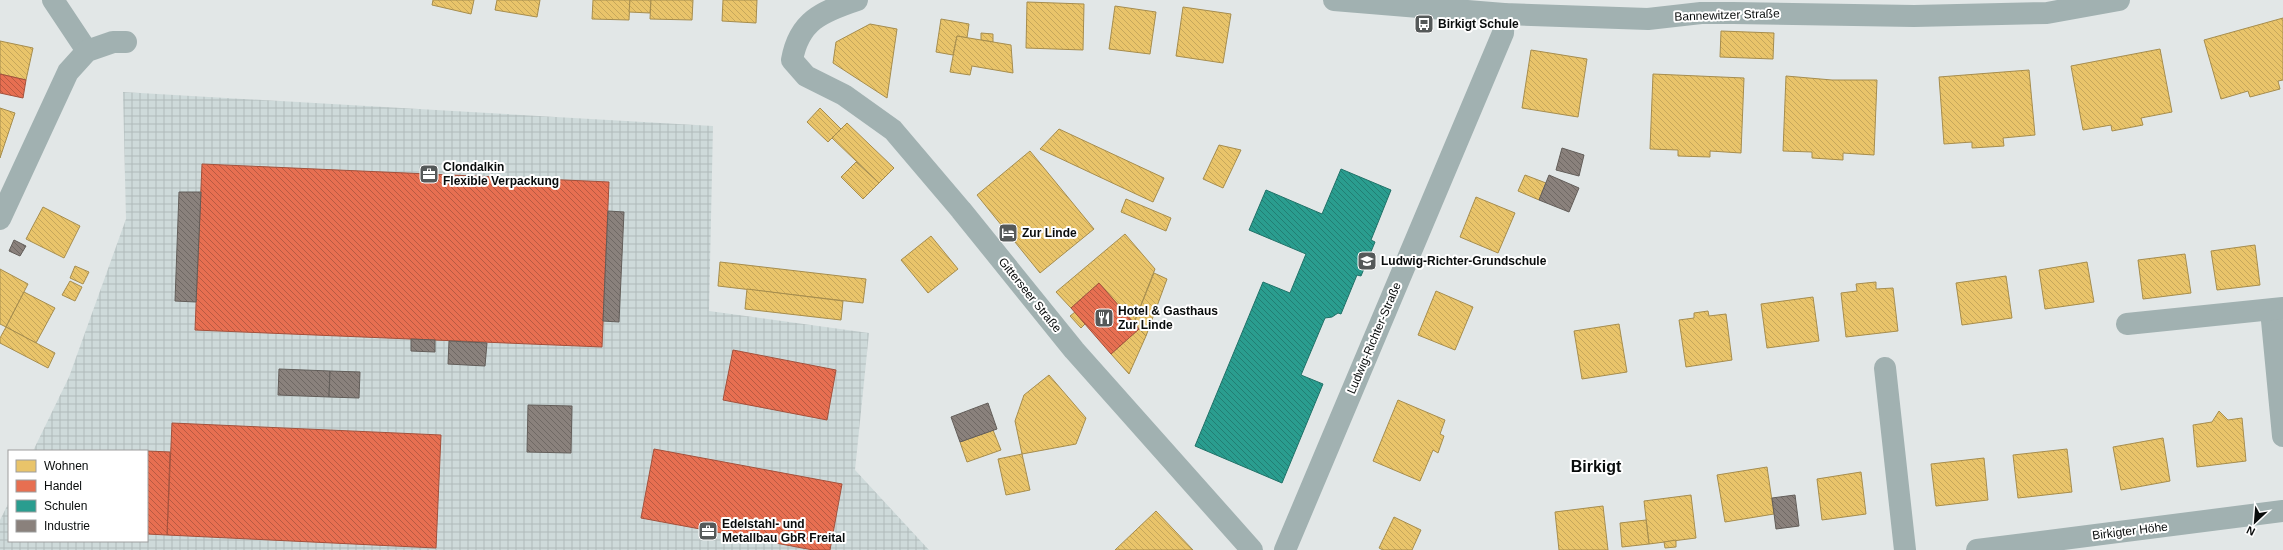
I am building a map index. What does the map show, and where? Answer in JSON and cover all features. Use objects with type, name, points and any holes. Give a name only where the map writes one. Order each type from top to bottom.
[{"type":"street","points":[[53,0],[87,51]]},
{"type":"street","name":"Gitterseer Straße","points":[[857,0],[823,13],[805,26],[795,42],[792,60],[806,76],[844,95],[893,130],[961,210],[1074,350],[1252,550]]},
{"type":"street","name":"Bannewitzer Straße","points":[[1334,0],[1504,14],[1648,19],[1726,13],[1914,16],[2047,13],[2119,0]]},
{"type":"street","name":"Ludwig-Richter-Straße","points":[[1285,550],[1503,33],[1504,14]]},
{"type":"street","points":[[0,219],[68,72],[87,51],[112,42],[126,42]]},
{"type":"street","points":[[2127,324],[2277,309],[2283,436]]},
{"type":"street","points":[[1885,368],[1905,550]]},
{"type":"street","name":"Birkigter Höhe","points":[[1977,550],[2283,511]]},
{"type":"shaded area","points":[[123,92],[713,126],[709,311],[869,333],[855,470],[929,550],[0,550],[0,520],[8,504],[8,542],[148,542],[148,450],[33,450],[69,377],[126,219]]},
{"type":"building: Wohnen","points":[[433,0],[474,0],[471,14],[432,5]]},
{"type":"building: Wohnen","points":[[497,0],[540,0],[537,17],[495,10]]},
{"type":"building: Wohnen","points":[[593,0],[630,0],[629,20],[592,19]]},
{"type":"building: Wohnen","points":[[630,0],[651,0],[650,13],[629,12]]},
{"type":"building: Wohnen","points":[[651,0],[693,0],[692,20],[650,19]]},
{"type":"building: Wohnen","points":[[723,0],[757,0],[756,23],[722,21]]},
{"type":"building: Wohnen","points":[[1027,2],[1084,4],[1083,50],[1026,48]]},
{"type":"building: Wohnen","points":[[1115,6],[1156,12],[1150,54],[1109,49]]},
{"type":"building: Wohnen","points":[[1183,7],[1231,14],[1223,63],[1176,56]]},
{"type":"building: Wohnen","points":[[2283,18],[2283,80],[2278,81],[2280,89],[2250,97],[2248,91],[2221,99],[2204,40]]},
{"type":"building: Wohnen","points":[[941,19],[969,24],[967,38],[957,36],[953,55],[936,52]]},
{"type":"building: Wohnen","points":[[870,24],[897,29],[887,98],[833,63],[836,42]]},
{"type":"building: Wohnen","points":[[1721,31],[1774,33],[1773,59],[1720,57]]},
{"type":"building: Wohnen","points":[[981,33],[993,34],[993,42],[981,40]]},
{"type":"building: Wohnen","points":[[957,36],[1011,45],[1013,73],[972,66],[970,75],[950,72]]},
{"type":"building: Wohnen","points":[[0,41],[33,48],[26,80],[0,74]]},
{"type":"building: Wohnen","points":[[2160,49],[2172,112],[2141,118],[2143,125],[2112,131],[2111,125],[2083,130],[2071,66]]},
{"type":"building: Wohnen","points":[[1531,50],[1587,59],[1578,117],[1522,108]]},
{"type":"building: Wohnen","points":[[2029,70],[2035,135],[2003,138],[2004,146],[1972,148],[1972,142],[1944,144],[1939,77]]},
{"type":"building: Wohnen","points":[[1653,74],[1744,78],[1741,153],[1710,151],[1710,157],[1678,156],[1678,150],[1650,149]]},
{"type":"building: Wohnen","points":[[1786,76],[1832,80],[1877,80],[1874,155],[1843,153],[1843,160],[1812,158],[1812,152],[1783,151]]},
{"type":"building: Wohnen","points":[[0,108],[15,113],[0,158]]},
{"type":"building: Wohnen","points":[[820,108],[841,129],[828,142],[807,122]]},
{"type":"building: Wohnen","points":[[847,123],[894,168],[879,183],[832,138]]},
{"type":"building: Wohnen","points":[[1059,129],[1164,178],[1153,202],[1040,149]]},
{"type":"building: Wohnen","points":[[1219,145],[1241,150],[1223,188],[1203,179]]},
{"type":"building: Wohnen","points":[[1030,151],[1094,229],[1040,273],[977,195]]},
{"type":"building: Wohnen","points":[[856,162],[879,183],[863,199],[841,177]]},
{"type":"building: Wohnen","points":[[1525,175],[1546,183],[1539,200],[1518,191]]},
{"type":"building: Wohnen","points":[[1476,197],[1515,213],[1498,253],[1460,237]]},
{"type":"building: Wohnen","points":[[1126,199],[1171,218],[1166,231],[1121,212]]},
{"type":"building: Wohnen","points":[[43,207],[80,226],[64,258],[26,239]]},
{"type":"building: Wohnen","points":[[1125,234],[1155,269],[1134,323],[1099,283],[1071,308],[1056,292]]},
{"type":"building: Wohnen","points":[[931,236],[958,269],[928,293],[901,260]]},
{"type":"building: Wohnen","points":[[2255,245],[2260,285],[2217,290],[2211,251]]},
{"type":"building: Wohnen","points":[[2185,254],[2191,293],[2143,299],[2138,260]]},
{"type":"building: Wohnen","points":[[720,262],[866,279],[863,303],[718,286]]},
{"type":"building: Wohnen","points":[[2087,262],[2094,302],[2045,309],[2039,270]]},
{"type":"building: Wohnen","points":[[75,266],[89,272],[83,284],[70,278]]},
{"type":"building: Wohnen","points":[[0,269],[28,284],[6,327],[0,324]]},
{"type":"building: Wohnen","points":[[1154,273],[1167,279],[1146,336],[1134,323]]},
{"type":"building: Wohnen","points":[[2006,276],[2012,318],[1962,325],[1956,283]]},
{"type":"building: Wohnen","points":[[70,281],[82,287],[75,301],[62,295]]},
{"type":"building: Wohnen","points":[[1876,282],[1876,289],[1893,288],[1898,331],[1846,337],[1841,293],[1857,291],[1856,284]]},
{"type":"building: Wohnen","points":[[747,289],[843,301],[841,320],[745,309]]},
{"type":"building: Wohnen","points":[[1436,291],[1473,307],[1455,350],[1418,335]]},
{"type":"building: Wohnen","points":[[24,292],[55,308],[36,343],[6,327]]},
{"type":"building: Wohnen","points":[[1813,297],[1819,341],[1767,348],[1761,304]]},
{"type":"building: Wohnen","points":[[1708,311],[1709,316],[1726,314],[1732,360],[1686,367],[1679,320],[1694,318],[1694,313]]},
{"type":"building: Wohnen","points":[[1075,312],[1085,324],[1081,328],[1070,316]]},
{"type":"building: Wohnen","points":[[1619,324],[1627,372],[1582,379],[1574,331]]},
{"type":"building: Wohnen","points":[[6,327],[55,353],[48,368],[0,343],[0,338]]},
{"type":"building: Wohnen","points":[[1139,329],[1146,336],[1129,374],[1111,354]]},
{"type":"building: Wohnen","points":[[1049,375],[1086,418],[1076,444],[1022,454],[1015,421],[1024,395]]},
{"type":"building: Wohnen","points":[[1398,400],[1445,420],[1440,434],[1444,436],[1438,453],[1433,450],[1420,481],[1373,461]]},
{"type":"building: Wohnen","points":[[2219,411],[2228,420],[2242,418],[2246,461],[2197,467],[2193,425],[2212,422]]},
{"type":"building: Wohnen","points":[[993,430],[1001,450],[967,462],[960,442]]},
{"type":"building: Wohnen","points":[[2163,438],[2170,481],[2121,490],[2113,447]]},
{"type":"building: Wohnen","points":[[2067,449],[2072,492],[2018,498],[2013,455]]},
{"type":"building: Wohnen","points":[[1022,454],[1030,490],[1006,495],[998,459]]},
{"type":"building: Wohnen","points":[[1984,458],[1988,500],[1936,506],[1931,464]]},
{"type":"building: Wohnen","points":[[1767,467],[1774,514],[1725,522],[1717,475]]},
{"type":"building: Wohnen","points":[[1861,472],[1866,514],[1822,520],[1817,479]]},
{"type":"building: Wohnen","points":[[1691,495],[1696,538],[1649,544],[1644,501]]},
{"type":"building: Wohnen","points":[[1603,506],[1608,550],[1559,550],[1555,512]]},
{"type":"building: Wohnen","points":[[1156,511],[1193,550],[1115,550]]},
{"type":"building: Wohnen","points":[[1394,517],[1421,530],[1412,550],[1383,550],[1379,548]]},
{"type":"building: Wohnen","points":[[1646,520],[1649,544],[1622,547],[1620,523]]},
{"type":"building: Wohnen","points":[[1676,540],[1676,547],[1665,548],[1664,542]]},
{"type":"building: Handel","points":[[0,74],[26,80],[23,98],[0,93]]},
{"type":"building: Handel","points":[[202,164],[609,182],[602,347],[195,330]]},
{"type":"building: Handel","points":[[1099,283],[1139,329],[1111,354],[1071,308]]},
{"type":"building: Handel","points":[[733,350],[836,370],[827,420],[723,400]]},
{"type":"building: Handel","points":[[172,423],[441,435],[436,548],[167,535]]},
{"type":"building: Handel","points":[[654,449],[842,484],[830,550],[813,550],[641,518]]},
{"type":"building: Handel","points":[[148,451],[170,452],[167,535],[148,534]]},
{"type":"building: Schulen","points":[[1341,169],[1391,190],[1371,240],[1375,242],[1361,276],[1357,275],[1341,314],[1338,313],[1332,317],[1325,318],[1301,375],[1323,384],[1282,483],[1195,446],[1263,282],[1290,293],[1306,254],[1249,230],[1266,190],[1322,214]]},
{"type":"building: Industrie","points":[[1562,148],[1584,155],[1579,176],[1556,170]]},
{"type":"building: Industrie","points":[[1549,175],[1579,188],[1569,212],[1539,200]]},
{"type":"building: Industrie","points":[[179,192],[201,192],[196,302],[175,301]]},
{"type":"building: Industrie","points":[[608,211],[624,212],[619,322],[603,321]]},
{"type":"building: Industrie","points":[[14,240],[26,246],[20,256],[9,251]]},
{"type":"building: Industrie","points":[[411,339],[435,340],[435,352],[411,351]]},
{"type":"building: Industrie","points":[[449,341],[487,343],[485,366],[448,364]]},
{"type":"building: Industrie","points":[[279,369],[330,371],[329,397],[278,395]]},
{"type":"building: Industrie","points":[[330,371],[360,372],[359,398],[329,397]]},
{"type":"building: Industrie","points":[[988,403],[997,429],[960,442],[951,417]]},
{"type":"building: Industrie","points":[[528,405],[572,406],[571,453],[527,452]]},
{"type":"building: Industrie","points":[[1795,495],[1799,526],[1776,529],[1772,498]]},
{"type":"place","name":"Birkigt Schule","points":[[1424,24]]},
{"type":"place","name":"Clondalkin Flexible Verpackung","points":[[429,174]]},
{"type":"place","name":"Zur Linde","points":[[1008,233]]},
{"type":"place","name":"Ludwig-Richter-Grundschule","points":[[1367,261]]},
{"type":"place","name":"Hotel & Gasthaus Zur Linde","points":[[1104,318]]},
{"type":"place","name":"Edelstahl- und Metallbau GbR Freital","points":[[708,531]]},
{"type":"district","name":"Birkigt","points":[[1596,466]]}]
